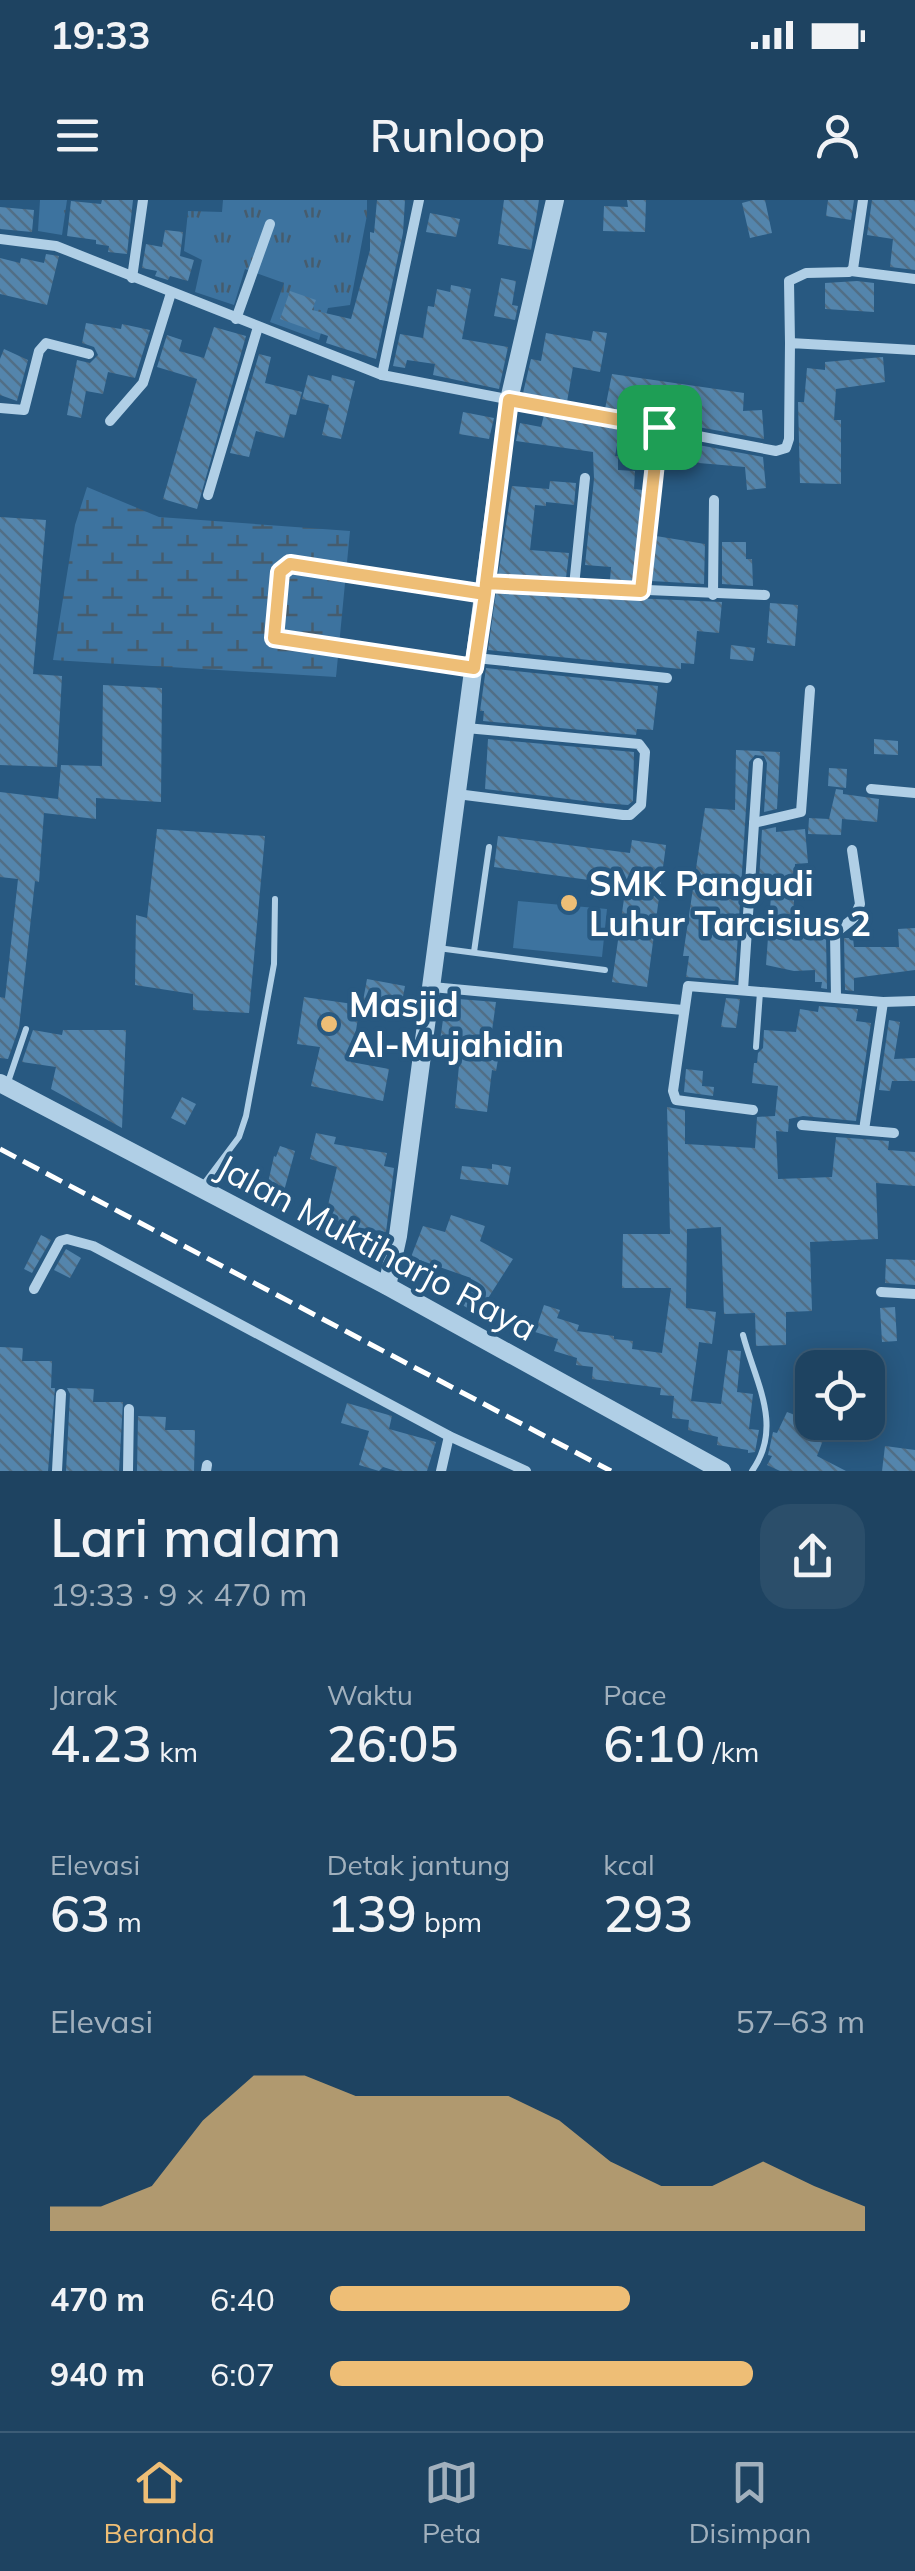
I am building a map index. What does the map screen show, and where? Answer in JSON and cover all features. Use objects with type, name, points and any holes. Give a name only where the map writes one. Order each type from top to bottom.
[{"type":"street","points":[[132,278],[143,200]]},
{"type":"street","points":[[382,374],[419,200]]},
{"type":"street","points":[[387,1286],[398,1236],[509,400],[555,200]]},
{"type":"street","points":[[851,271],[863,200]]},
{"type":"street","points":[[236,319],[270,224]]},
{"type":"street","points":[[0,239],[56,246],[382,374],[776,451],[786,448],[790,440],[790,281],[806,273],[851,271],[915,279]]},
{"type":"street","points":[[110,421],[143,384],[171,293]]},
{"type":"street","points":[[208,495],[258,327]]},
{"type":"street","points":[[0,408],[24,410],[39,351],[46,343],[88,354]]},
{"type":"street","points":[[790,343],[915,350]]},
{"type":"street","points":[[641,591],[659,427]]},
{"type":"street","points":[[574,586],[585,478]]},
{"type":"street","points":[[713,596],[714,500]]},
{"type":"street","points":[[667,678],[475,664],[278,640],[272,633],[280,572],[290,564],[486,588],[574,586],[765,596]]},
{"type":"street","points":[[754,823],[801,812],[810,690]]},
{"type":"street","points":[[458,794],[623,815],[630,815],[641,805],[645,752],[640,744],[466,728]]},
{"type":"street","points":[[743,990],[758,763]]},
{"type":"street","points":[[871,790],[915,793]]},
{"type":"street","points":[[836,996],[835,932],[854,918],[860,904],[852,850]]},
{"type":"street","points":[[753,1110],[676,1100],[673,1090],[687,988],[693,984],[883,1002],[915,1001]]},
{"type":"street","points":[[432,987],[682,1010]]},
{"type":"street","points":[[864,1130],[883,1002]]},
{"type":"street","name":"Jalan Muktiharjo Raya","points":[[4,1085],[387,1286],[722,1471]]},
{"type":"street","points":[[802,1125],[894,1133]]},
{"type":"street","points":[[34,1289],[60,1241],[68,1238],[94,1246],[449,1436],[526,1471]]},
{"type":"street","points":[[881,1292],[915,1294]]},
{"type":"street","points":[[57,1471],[61,1394]]},
{"type":"street","points":[[128,1471],[130,1408]]},
{"type":"street","points":[[441,1471],[449,1436]]},
{"type":"lane","points":[[474,952],[489,847]]},
{"type":"lane","points":[[200,1190],[239,1137],[246,1116],[274,964],[275,899]]},
{"type":"lane","points":[[437,948],[605,970]]},
{"type":"lane","points":[[756,1047],[760,991]]},
{"type":"lane","points":[[4,1085],[26,1029]]},
{"type":"lane","points":[[743,1335],[765,1396],[765,1450],[752,1471]]},
{"type":"green space","points":[[40,200],[67,200],[62,235],[38,231]]},
{"type":"green space","points":[[223,200],[367,200],[350,305],[328,308],[319,340],[270,322],[284,283],[245,269],[234,305],[195,292],[202,260],[184,251],[188,211],[222,212]]},
{"type":"green space","points":[[87,487],[159,517],[350,531],[336,677],[53,660],[75,525]]},
{"type":"green space","points":[[518,901],[607,909],[602,957],[513,948]]},
{"type":"building","points":[[102,200],[133,200],[127,254],[108,252],[109,246],[96,244],[96,240],[67,236],[71,201],[101,204]]},
{"type":"building","points":[[377,200],[405,200],[403,233],[376,359],[326,343],[328,336],[280,319],[290,291],[316,300],[312,310],[351,319],[370,250],[370,232],[374,233]]},
{"type":"building","points":[[504,200],[539,200],[531,250],[498,244]]},
{"type":"building","points":[[627,200],[646,200],[645,232],[603,231],[604,206],[628,207]]},
{"type":"building","points":[[765,200],[772,233],[750,238],[742,203]]},
{"type":"building","points":[[828,200],[854,200],[851,220],[826,216]]},
{"type":"building","points":[[872,200],[915,200],[915,270],[890,267],[893,239],[867,235]]},
{"type":"building","points":[[0,207],[34,210],[32,232],[0,229]]},
{"type":"building","points":[[430,213],[460,219],[456,237],[426,232]]},
{"type":"building","points":[[165,230],[183,232],[180,256],[194,260],[188,281],[170,276],[168,280],[155,276],[157,271],[142,268],[146,244],[162,247]]},
{"type":"building","points":[[46,254],[59,256],[47,305],[0,294],[0,258],[44,263]]},
{"type":"building","points":[[501,278],[516,281],[512,305],[518,306],[515,320],[494,316]]},
{"type":"building","points":[[825,283],[874,283],[874,312],[825,309]]},
{"type":"building","points":[[451,285],[471,289],[462,339],[508,347],[499,389],[433,375],[435,364],[407,360],[405,368],[393,366],[400,334],[423,338],[428,306],[434,307],[437,289],[450,292]]},
{"type":"building","points":[[86,323],[150,330],[135,378],[108,372],[103,394],[86,391],[81,418],[67,415],[77,360],[90,363],[98,355],[94,347],[82,343]]},
{"type":"building","points":[[214,327],[246,336],[197,509],[163,499],[197,379],[157,367],[167,335],[182,340],[179,351],[204,358]]},
{"type":"building","points":[[593,331],[607,333],[600,372],[573,367],[567,402],[523,393],[531,359],[541,361],[546,333],[591,341]]},
{"type":"building","points":[[4,349],[28,360],[17,401],[0,395],[0,359]]},
{"type":"building","points":[[259,354],[271,357],[265,383],[302,392],[296,415],[290,414],[284,438],[256,431],[249,457],[230,453]]},
{"type":"building","points":[[883,357],[885,382],[836,389],[834,420],[841,420],[841,484],[800,483],[798,402],[804,402],[807,368],[825,370],[825,362]]},
{"type":"building","points":[[612,374],[744,393],[743,411],[762,410],[764,439],[665,421],[660,412],[624,405],[623,413],[605,409]]},
{"type":"building","points":[[308,375],[331,381],[332,375],[355,381],[341,439],[322,435],[329,405],[302,399]]},
{"type":"building","points":[[463,412],[494,418],[489,439],[459,434]]},
{"type":"building","points":[[544,415],[620,430],[615,456],[618,470],[635,471],[634,489],[643,490],[633,581],[610,580],[611,567],[585,565],[593,452],[516,441],[520,423],[541,427]]},
{"type":"building","points":[[666,439],[763,457],[766,488],[747,490],[745,467],[664,460]]},
{"type":"building","points":[[550,481],[576,483],[574,505],[535,505],[530,550],[569,553],[566,578],[498,575],[512,486],[549,489]]},
{"type":"building","points":[[0,517],[46,520],[33,674],[62,676],[57,767],[0,765]]},
{"type":"building","points":[[656,536],[705,544],[704,584],[651,581]]},
{"type":"building","points":[[722,542],[746,542],[746,559],[752,559],[753,586],[722,584]]},
{"type":"building","points":[[496,592],[722,602],[719,633],[697,631],[694,664],[681,663],[681,669],[488,650]]},
{"type":"building","points":[[770,603],[798,605],[795,646],[767,643]]},
{"type":"building","points":[[731,645],[755,648],[753,661],[730,659]]},
{"type":"building","points":[[486,668],[658,686],[653,730],[637,729],[636,735],[483,721],[484,711],[480,711]]},
{"type":"building","points":[[103,685],[162,688],[161,802],[96,798],[96,819],[44,813],[39,882],[35,881],[19,1028],[8,1059],[0,1058],[0,997],[5,998],[18,879],[0,877],[0,792],[58,799],[61,765],[102,766]]},
{"type":"building","points":[[488,739],[634,752],[633,801],[628,805],[601,803],[485,789]]},
{"type":"building","points":[[874,739],[898,741],[898,755],[874,754]]},
{"type":"building","points":[[736,750],[780,752],[777,809],[764,812],[767,763],[764,756],[755,755],[749,762],[735,981],[686,977],[689,956],[683,956],[705,808],[735,810]]},
{"type":"building","points":[[829,768],[847,769],[846,788],[828,786]]},
{"type":"building","points":[[836,789],[843,790],[843,794],[879,799],[877,822],[842,819],[841,835],[808,834],[809,818],[829,819]]},
{"type":"building","points":[[776,827],[776,832],[805,829],[808,863],[795,864],[793,936],[826,938],[827,989],[821,988],[822,982],[815,982],[815,970],[794,971],[766,965],[772,882],[759,881],[762,830]]},
{"type":"building","points":[[157,829],[265,836],[249,1013],[193,1010],[193,994],[135,985],[136,915],[147,918]]},
{"type":"building","points":[[498,836],[630,853],[632,840],[666,845],[647,987],[612,982],[626,885],[494,867]]},
{"type":"building","points":[[915,928],[915,970],[854,978],[854,991],[845,990],[844,938],[853,938],[854,947],[899,947],[898,929]]},
{"type":"building","points":[[367,979],[405,986],[401,1007],[363,1001]]},
{"type":"building","points":[[304,997],[360,1005],[351,1062],[389,1069],[383,1101],[311,1086],[320,1047],[297,1044]]},
{"type":"building","points":[[446,998],[496,1002],[489,1052],[499,1054],[496,1071],[492,1070],[487,1112],[455,1108],[461,1044],[440,1041]]},
{"type":"building","points":[[726,998],[740,999],[736,1028],[721,1027]]},
{"type":"building","points":[[819,1006],[858,1009],[856,1021],[871,1023],[856,1121],[803,1116],[789,1119],[788,1132],[776,1131],[778,1179],[832,1177],[836,1137],[889,1141],[888,1150],[915,1152],[915,1186],[876,1183],[878,1239],[810,1242],[812,1311],[786,1312],[786,1345],[756,1346],[755,1313],[724,1314],[721,1227],[687,1229],[686,1308],[716,1312],[712,1344],[699,1342],[691,1401],[721,1404],[728,1350],[741,1351],[737,1392],[753,1394],[749,1429],[759,1430],[755,1452],[748,1453],[717,1445],[718,1437],[688,1430],[689,1420],[672,1418],[674,1396],[660,1395],[661,1388],[592,1379],[593,1367],[576,1365],[577,1358],[554,1351],[558,1339],[535,1332],[544,1305],[560,1310],[557,1318],[579,1325],[577,1331],[614,1336],[633,1341],[632,1349],[662,1353],[671,1288],[622,1288],[623,1234],[670,1234],[667,1107],[685,1110],[685,1144],[755,1148],[757,1117],[775,1116],[778,1086],[752,1083],[764,1030],[796,1032],[800,1009],[818,1012]]},
{"type":"building","points":[[889,1020],[900,1022],[894,1059],[915,1058],[915,1081],[892,1081],[890,1091],[879,1090]]},
{"type":"building","points":[[33,1030],[62,1035],[63,1030],[126,1030],[122,1128],[51,1089],[56,1067],[22,1062]]},
{"type":"building","points":[[686,1069],[703,1071],[702,1086],[714,1087],[713,1096],[684,1092]]},
{"type":"building","points":[[182,1097],[196,1104],[185,1125],[171,1118]]},
{"type":"building","points":[[316,1133],[336,1137],[334,1144],[387,1153],[384,1166],[394,1168],[386,1232],[323,1226],[337,1167],[310,1159]]},
{"type":"building","points":[[280,1146],[295,1151],[279,1209],[263,1205]]},
{"type":"building","points":[[492,1164],[511,1167],[508,1185],[460,1179],[462,1166],[492,1169]]},
{"type":"building","points":[[451,1215],[485,1226],[480,1241],[513,1259],[478,1314],[457,1302],[471,1278],[411,1257],[423,1226],[445,1232]]},
{"type":"building","points":[[41,1235],[51,1240],[32,1273],[24,1269]]},
{"type":"building","points":[[66,1249],[81,1258],[70,1278],[54,1270]]},
{"type":"building","points":[[886,1259],[915,1260],[915,1285],[885,1283]]},
{"type":"building","points":[[895,1307],[897,1341],[882,1342],[880,1308]]},
{"type":"building","points":[[0,1347],[23,1348],[22,1361],[52,1361],[51,1388],[55,1388],[48,1471],[0,1471]]},
{"type":"building","points":[[67,1388],[94,1389],[93,1402],[123,1402],[119,1471],[66,1471],[70,1394]]},
{"type":"building","points":[[347,1403],[392,1416],[389,1429],[436,1442],[427,1471],[383,1467],[379,1471],[359,1465],[369,1431],[341,1423]]},
{"type":"building","points":[[787,1412],[795,1415],[795,1440],[823,1440],[817,1456],[846,1471],[780,1471],[767,1465],[772,1456],[768,1455],[773,1432],[777,1433]]},
{"type":"building","points":[[138,1416],[166,1417],[165,1430],[195,1430],[194,1471],[137,1471]]},
{"type":"building","points":[[885,1446],[915,1450],[915,1471],[882,1471]]},
{"type":"railway","points":[[0,1149],[611,1471]]},
{"type":"place","name":"SMK Pangudi Luhur Tarcisius 2","points":[[569,903]]},
{"type":"place","name":"Masjid Al-Mujahidin","points":[[329,1024]]},
{"type":"route","points":[[659,427],[509,400],[486,583],[485,594],[290,564],[280,572],[274,638],[474,668],[485,594],[486,583],[641,591],[659,427]]}]
